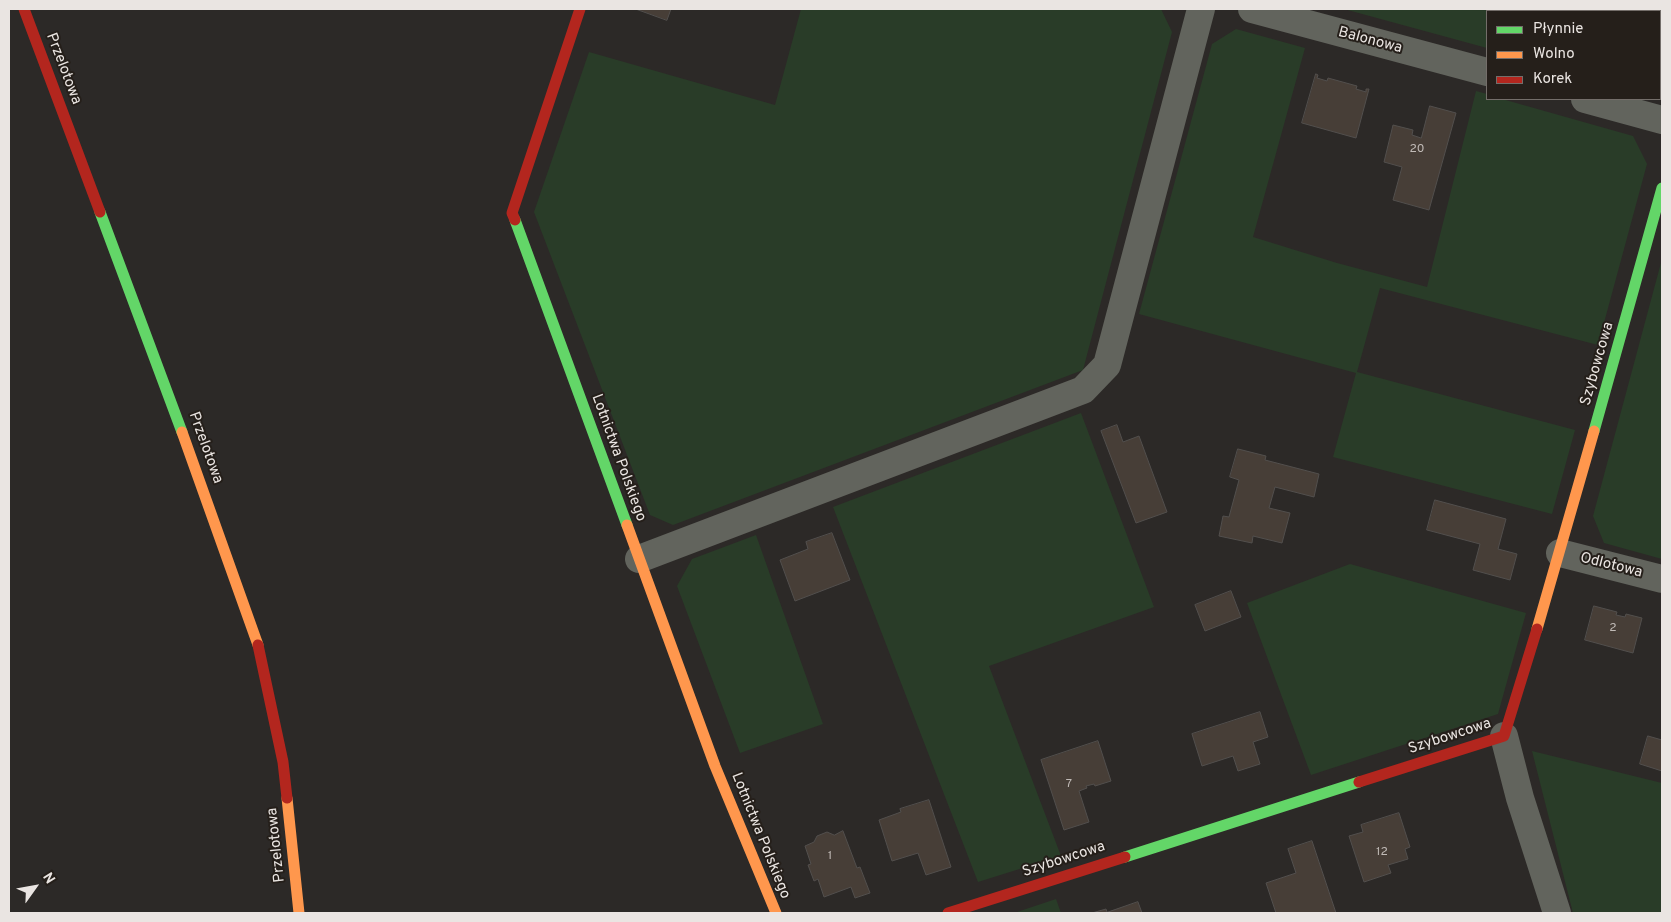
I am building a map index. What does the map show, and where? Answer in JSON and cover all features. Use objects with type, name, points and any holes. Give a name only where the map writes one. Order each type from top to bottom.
[{"type":"street","name":"Przelotowa","points":[[24,9],[190,452],[258,644],[283,762],[299,913]]},
{"type":"street","name":"Lotnictwa Polskiego","points":[[580,9],[512,213],[715,766],[776,913]]},
{"type":"street","points":[[639,559],[1083,390],[1107,365],[1202,9]]},
{"type":"street","name":"Balonowa","points":[[1252,9],[1486,72]]},
{"type":"street","points":[[1589,100],[1662,120]]},
{"type":"street","name":"Szybowcowa","points":[[948,913],[1504,736],[1560,553],[1662,188]]},
{"type":"street","name":"Odlotowa","points":[[1560,553],[1662,579]]},
{"type":"street","points":[[1504,736],[1520,798],[1557,913]]},
{"type":"green space","points":[[801,9],[1161,9],[1172,32],[1083,370],[673,525],[650,515],[534,212],[589,52],[775,105]]},
{"type":"green space","points":[[1344,9],[1600,9],[1486,10],[1486,48]]},
{"type":"green space","points":[[1236,29],[1305,48],[1253,237],[1337,263],[1427,287],[1476,91],[1486,94],[1486,100],[1506,100],[1633,136],[1647,164],[1598,345],[1380,288],[1357,372],[1575,430],[1552,514],[1333,457],[1356,373],[1139,314],[1212,44]]},
{"type":"green space","points":[[1662,259],[1662,559],[1604,543],[1593,516]]},
{"type":"green space","points":[[1081,413],[1154,607],[989,666],[1061,856],[978,882],[833,507]]},
{"type":"green space","points":[[756,535],[823,724],[740,753],[677,586],[692,559]]},
{"type":"green space","points":[[1350,564],[1526,613],[1498,714],[1311,775],[1247,603]]},
{"type":"green space","points":[[1532,751],[1662,783],[1662,913],[1573,913]]},
{"type":"green space","points":[[1056,899],[1061,913],[1014,913]]},
{"type":"building","points":[[636,9],[671,9],[667,20]]},
{"type":"building","points":[[1538,9],[1581,9],[1580,10]]},
{"type":"building","points":[[1635,9],[1662,10],[1661,54],[1661,10]]},
{"type":"building","points":[[1316,74],[1318,75],[1317,78],[1327,81],[1328,78],[1357,86],[1356,89],[1366,92],[1366,89],[1369,89],[1356,138],[1302,123]]},
{"type":"building","points":[[1430,106],[1456,113],[1429,210],[1393,200],[1402,167],[1384,162],[1393,125],[1413,130],[1412,135],[1421,138]]},
{"type":"building","points":[[1117,425],[1123,442],[1139,436],[1167,512],[1136,523],[1101,431]]},
{"type":"building","points":[[1238,449],[1266,456],[1265,460],[1319,474],[1314,497],[1275,487],[1269,508],[1290,513],[1282,543],[1253,536],[1252,543],[1219,536],[1223,516],[1229,517],[1239,480],[1230,477]]},
{"type":"building","points":[[1435,500],[1506,519],[1498,549],[1517,554],[1510,580],[1473,570],[1480,544],[1427,530]]},
{"type":"building","points":[[832,533],[850,580],[795,601],[780,560],[808,549],[806,542]]},
{"type":"building","points":[[1231,591],[1241,617],[1205,631],[1195,605]]},
{"type":"building","points":[[1594,606],[1617,612],[1616,615],[1625,617],[1626,614],[1642,618],[1633,653],[1585,640]]},
{"type":"building","points":[[1260,712],[1268,737],[1253,742],[1260,764],[1238,771],[1233,756],[1202,766],[1192,734]]},
{"type":"building","points":[[1648,736],[1662,740],[1662,771],[1640,764]]},
{"type":"building","points":[[1098,741],[1111,781],[1095,786],[1094,784],[1086,786],[1087,788],[1079,791],[1089,822],[1064,830],[1041,760]]},
{"type":"building","points":[[929,800],[951,867],[926,875],[918,853],[892,861],[879,820],[901,812],[900,809]]},
{"type":"building","points":[[1399,813],[1410,847],[1405,849],[1408,859],[1388,865],[1391,873],[1364,882],[1349,836],[1363,832],[1361,825]]},
{"type":"building","points":[[843,831],[857,868],[860,867],[870,893],[855,898],[851,887],[824,897],[818,879],[814,881],[808,865],[811,864],[805,846],[814,842],[817,836],[827,832],[834,835]]},
{"type":"building","points":[[1312,841],[1336,913],[1276,913],[1266,883],[1296,873],[1288,849]]},
{"type":"building","points":[[1138,902],[1142,913],[1092,913],[1106,909],[1107,912]]},
{"type":"traffic: fast","points":[[1594,431],[1662,188]]},
{"type":"traffic: fast","points":[[100,212],[182,432]]},
{"type":"traffic: fast","points":[[515,220],[627,525]]},
{"type":"traffic: fast","points":[[1125,857],[1359,782]]},
{"type":"traffic: slow","points":[[1537,629],[1594,431]]},
{"type":"traffic: slow","points":[[182,432],[258,645]]},
{"type":"traffic: slow","points":[[627,525],[715,766],[776,913]]},
{"type":"traffic: slow","points":[[287,798],[299,913]]},
{"type":"traffic: jam","points":[[24,9],[100,212]]},
{"type":"traffic: jam","points":[[515,220],[512,213],[580,9]]},
{"type":"traffic: jam","points":[[1359,782],[1504,736],[1537,629]]},
{"type":"traffic: jam","points":[[258,645],[283,762],[287,798]]},
{"type":"traffic: jam","points":[[948,913],[1125,857]]}]
